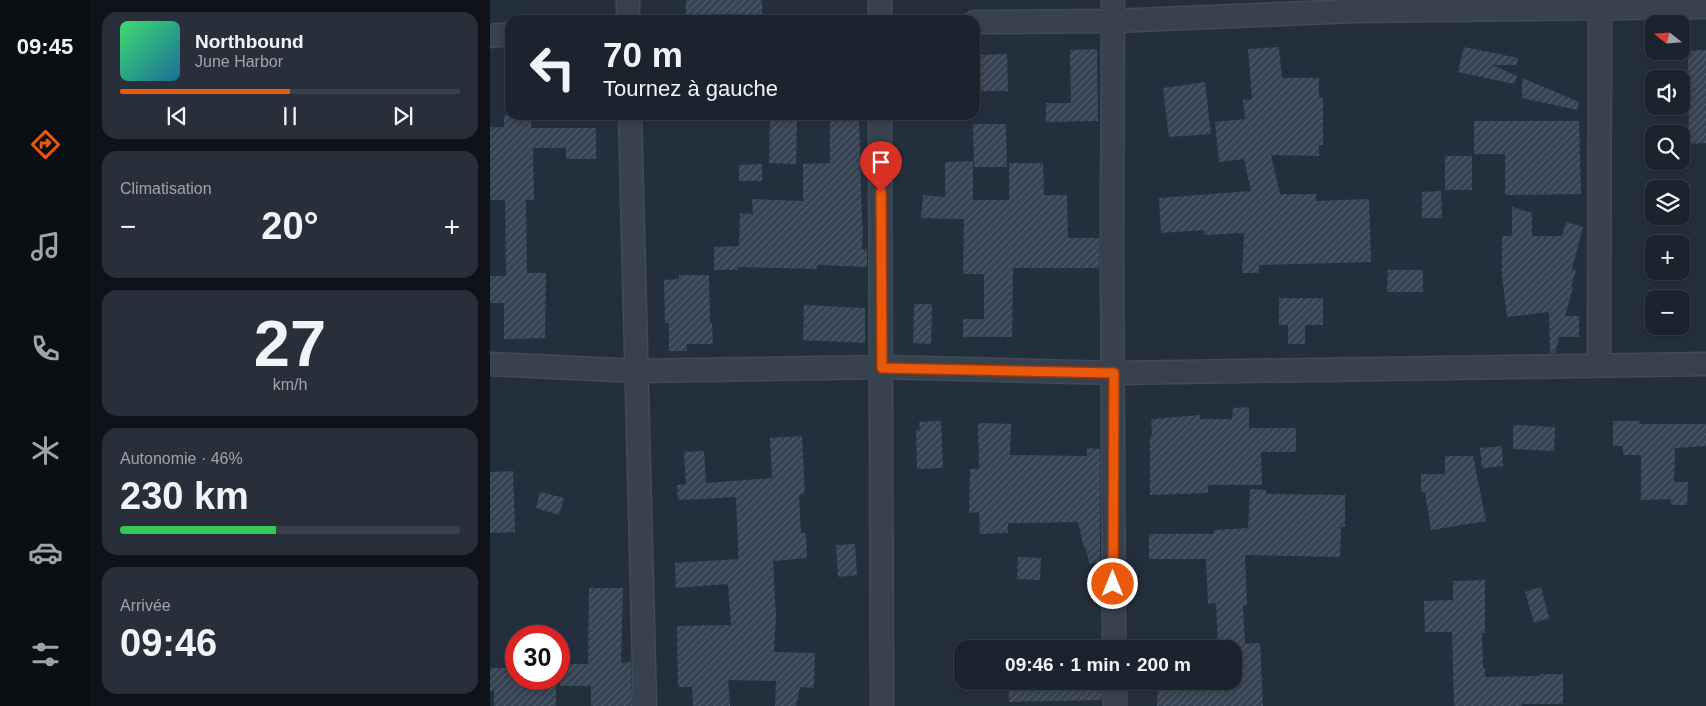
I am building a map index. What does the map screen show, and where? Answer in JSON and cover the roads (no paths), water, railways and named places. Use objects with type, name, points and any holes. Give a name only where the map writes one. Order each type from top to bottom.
[{"type":"street","points":[[880,0],[880,15]]},
{"type":"street","points":[[1599,365],[1600,4]]},
{"type":"street","points":[[980,22],[1113,10],[1355,5],[1600,4],[1706,7]]},
{"type":"street","points":[[1113,10],[1114,640]]},
{"type":"street","points":[[490,36],[505,34]]},
{"type":"street","points":[[630,120],[645,706]]},
{"type":"street","points":[[880,120],[882,706]]},
{"type":"street","points":[[490,364],[637,371],[882,368],[1114,373],[1706,364]]},
{"type":"street","points":[[1115,690],[1115,706]]}]
